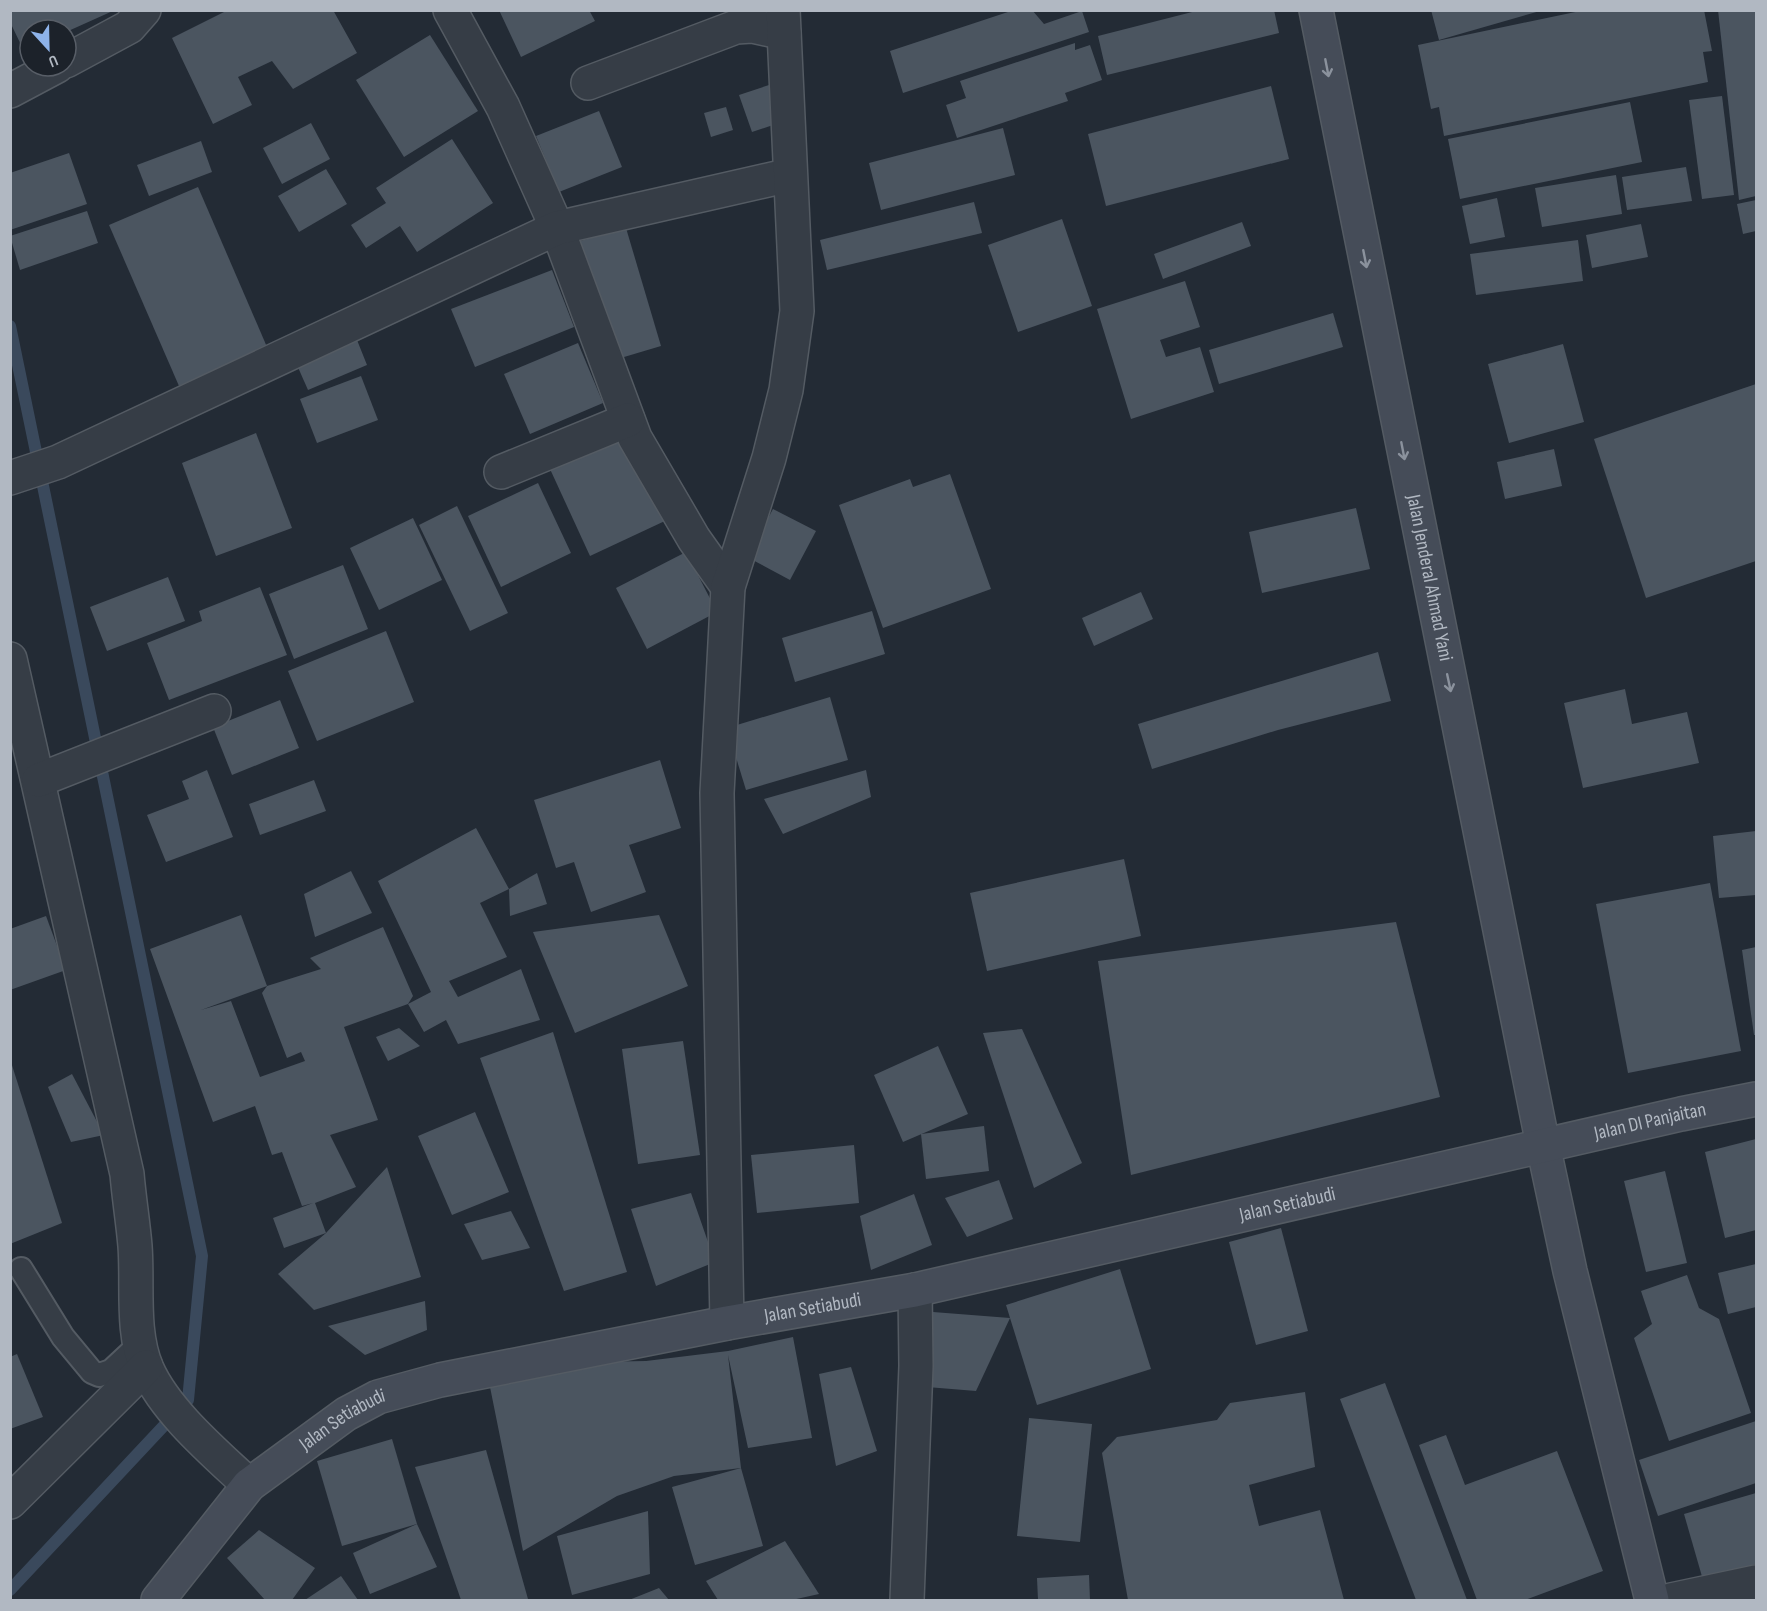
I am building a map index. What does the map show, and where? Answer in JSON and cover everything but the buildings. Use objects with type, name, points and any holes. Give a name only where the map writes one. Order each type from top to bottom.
[{"type":"street","points":[[78,55],[129,27],[144,10]]},
{"type":"street","points":[[450,10],[503,107],[557,228],[635,438],[662,488],[728,586]]},
{"type":"street","name":"Jalan Jenderal Ahmad Yani","points":[[1316,10],[1543,1145],[1570,1271],[1652,1600]]},
{"type":"street","points":[[588,83],[736,27],[784,22],[797,311],[786,390],[769,458],[728,586],[717,793],[727,1323]]},
{"type":"street","points":[[10,91],[34,78]]},
{"type":"street","points":[[10,478],[57,462],[557,228],[790,175]]},
{"type":"street","points":[[501,472],[628,420]]},
{"type":"street","points":[[10,659],[53,775],[127,1174],[147,1366],[202,1440],[249,1485]]},
{"type":"street","points":[[53,775],[214,711]]},
{"type":"street","name":"Jalan DI Panjaitan","points":[[1543,1145],[1756,1099]]},
{"type":"street","name":"Jalan Setiabudi","points":[[158,1600],[249,1485],[346,1414],[378,1397],[440,1380],[727,1323],[915,1290],[1543,1145]]},
{"type":"street","points":[[907,1600],[916,1366],[915,1290]]},
{"type":"street","points":[[10,1502],[147,1366]]},
{"type":"street","points":[[1671,1600],[1756,1582]]},
{"type":"lane","points":[[21,1269],[63,1337],[92,1372],[99,1375],[147,1366]]},
{"type":"waterway","points":[[10,326],[202,1256],[188,1400],[10,1590]]}]
